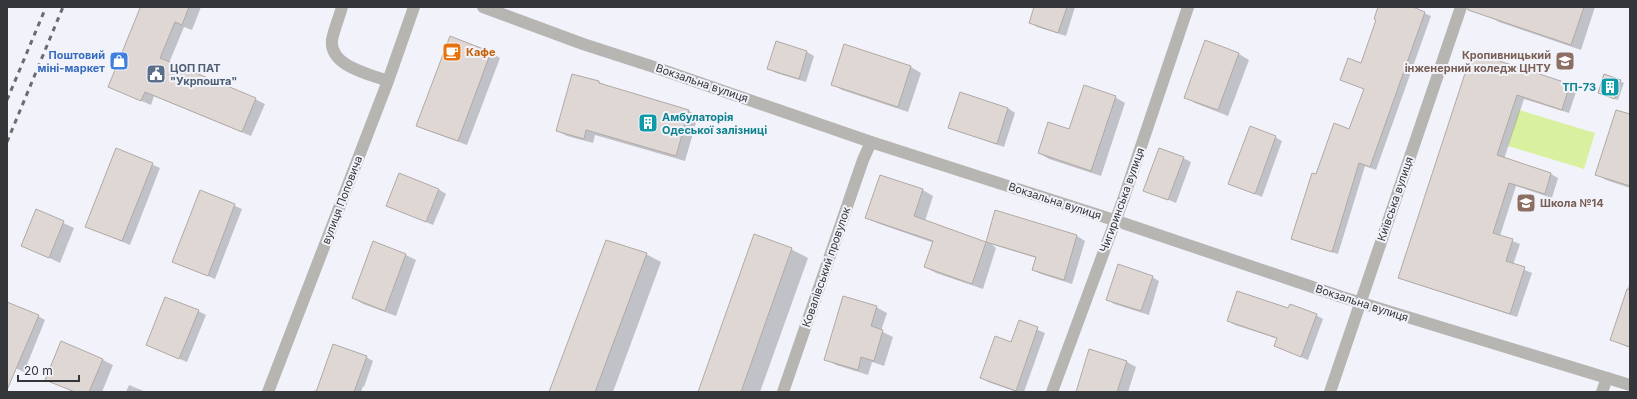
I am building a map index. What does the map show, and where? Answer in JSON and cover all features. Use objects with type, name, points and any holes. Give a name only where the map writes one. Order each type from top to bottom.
[{"type":"street","points":[[342,7],[332,40],[334,54],[345,64],[388,81]]},
{"type":"street","name":"вулиця Поповича","points":[[268,392],[388,81],[414,7]]},
{"type":"street","name":"Вокзальна вулиця","points":[[483,7],[583,44],[871,142],[1114,220],[1359,302],[1630,385]]},
{"type":"street","name":"Чигиринська вулиця","points":[[1052,392],[1125,192],[1188,7]]},
{"type":"street","name":"Київська вулиця","points":[[1330,392],[1359,302],[1461,7]]},
{"type":"street","name":"Ковалівський провулок","points":[[783,392],[871,142]]},
{"type":"street","points":[[1602,392],[1607,378]]},
{"type":"green space","points":[[1519,110],[1595,133],[1584,169],[1508,146]]},
{"type":"building","name":"ЦОП ПАТ \"Укрпошта\"","points":[[139,7],[189,7],[182,25],[175,22],[160,58],[256,98],[242,132],[145,92],[141,101],[108,87],[140,8]]},
{"type":"building","points":[[1034,7],[1067,7],[1058,33],[1029,23]]},
{"type":"building","points":[[1378,7],[1413,7],[1425,12],[1370,167],[1359,163],[1332,252],[1291,239],[1312,173],[1316,174],[1334,123],[1349,129],[1364,89],[1340,80],[1348,58],[1361,63],[1376,20],[1374,19]]},
{"type":"building","points":[[1468,7],[1584,7],[1571,45],[1468,10]]},
{"type":"building","points":[[450,36],[491,52],[458,141],[416,126]]},
{"type":"building","points":[[1205,40],[1239,53],[1218,110],[1184,98]]},
{"type":"building","points":[[776,41],[807,51],[799,79],[767,69]]},
{"type":"building","points":[[844,44],[911,66],[898,107],[831,85]]},
{"type":"building","points":[[1472,52],[1570,84],[1562,110],[1517,95],[1497,155],[1551,173],[1545,194],[1509,183],[1493,233],[1513,239],[1506,261],[1525,267],[1510,314],[1398,278]]},
{"type":"building","points":[[572,74],[599,81],[599,83],[689,110],[676,156],[586,130],[584,139],[556,131]]},
{"type":"building","name":"ТП-73","points":[[1604,74],[1621,80],[1615,99],[1598,93]]},
{"type":"building","points":[[1084,85],[1116,96],[1091,171],[1038,153],[1048,122],[1069,129]]},
{"type":"building","points":[[960,92],[1008,108],[997,144],[948,128]]},
{"type":"building","points":[[1616,110],[1630,114],[1630,186],[1595,175]]},
{"type":"building","points":[[1250,126],[1276,136],[1255,194],[1228,184]]},
{"type":"building","points":[[116,148],[153,163],[122,241],[85,227]]},
{"type":"building","points":[[1159,148],[1184,157],[1168,200],[1143,191]]},
{"type":"building","points":[[399,173],[439,189],[426,222],[386,206]]},
{"type":"building","points":[[880,175],[923,189],[914,216],[986,242],[972,284],[924,267],[933,241],[865,218]]},
{"type":"building","points":[[200,190],[235,204],[208,276],[172,262]]},
{"type":"building","points":[[36,209],[64,221],[49,258],[21,246]]},
{"type":"building","points":[[995,210],[1077,235],[1064,280],[1032,270],[1036,257],[986,242]]},
{"type":"building","points":[[754,234],[792,248],[741,392],[698,392]]},
{"type":"building","points":[[606,240],[647,253],[595,392],[549,392]]},
{"type":"building","points":[[373,241],[406,254],[385,311],[352,298]]},
{"type":"building","points":[[1118,264],[1153,276],[1141,311],[1106,300]]},
{"type":"building","points":[[1627,289],[1630,290],[1630,347],[1610,340]]},
{"type":"building","points":[[1237,291],[1288,308],[1290,304],[1317,314],[1301,357],[1274,346],[1277,338],[1227,321]]},
{"type":"building","points":[[843,296],[877,306],[871,326],[883,330],[874,361],[861,357],[858,370],[824,360]]},
{"type":"building","points":[[165,297],[199,310],[179,359],[146,345]]},
{"type":"building","points":[[7,302],[39,315],[7,390]]},
{"type":"building","points":[[1019,320],[1038,327],[1016,391],[980,378],[995,336],[1011,342]]},
{"type":"building","points":[[61,341],[103,359],[89,392],[75,392],[45,380]]},
{"type":"building","points":[[333,344],[367,356],[354,392],[316,392]]},
{"type":"building","points":[[1089,349],[1127,361],[1117,392],[1076,392]]},
{"type":"railway","points":[[7,100],[46,7]]},
{"type":"railway","points":[[7,142],[63,7]]},
{"type":"place","name":"Кафе","points":[[452,52]]},
{"type":"place","name":"Поштовий міні-маркет","points":[[119,61]]},
{"type":"place","name":"Кропивницький інженерний коледж ЦНТУ","points":[[1565,61]]},
{"type":"place","name":"ЦОП ПАТ \"Укрпошта\"","points":[[156,74]]},
{"type":"place","name":"ТП-73","points":[[1610,87]]},
{"type":"place","name":"Амбулаторія Одеської залізниці","points":[[648,123]]},
{"type":"place","name":"Школа №14","points":[[1526,203]]}]
